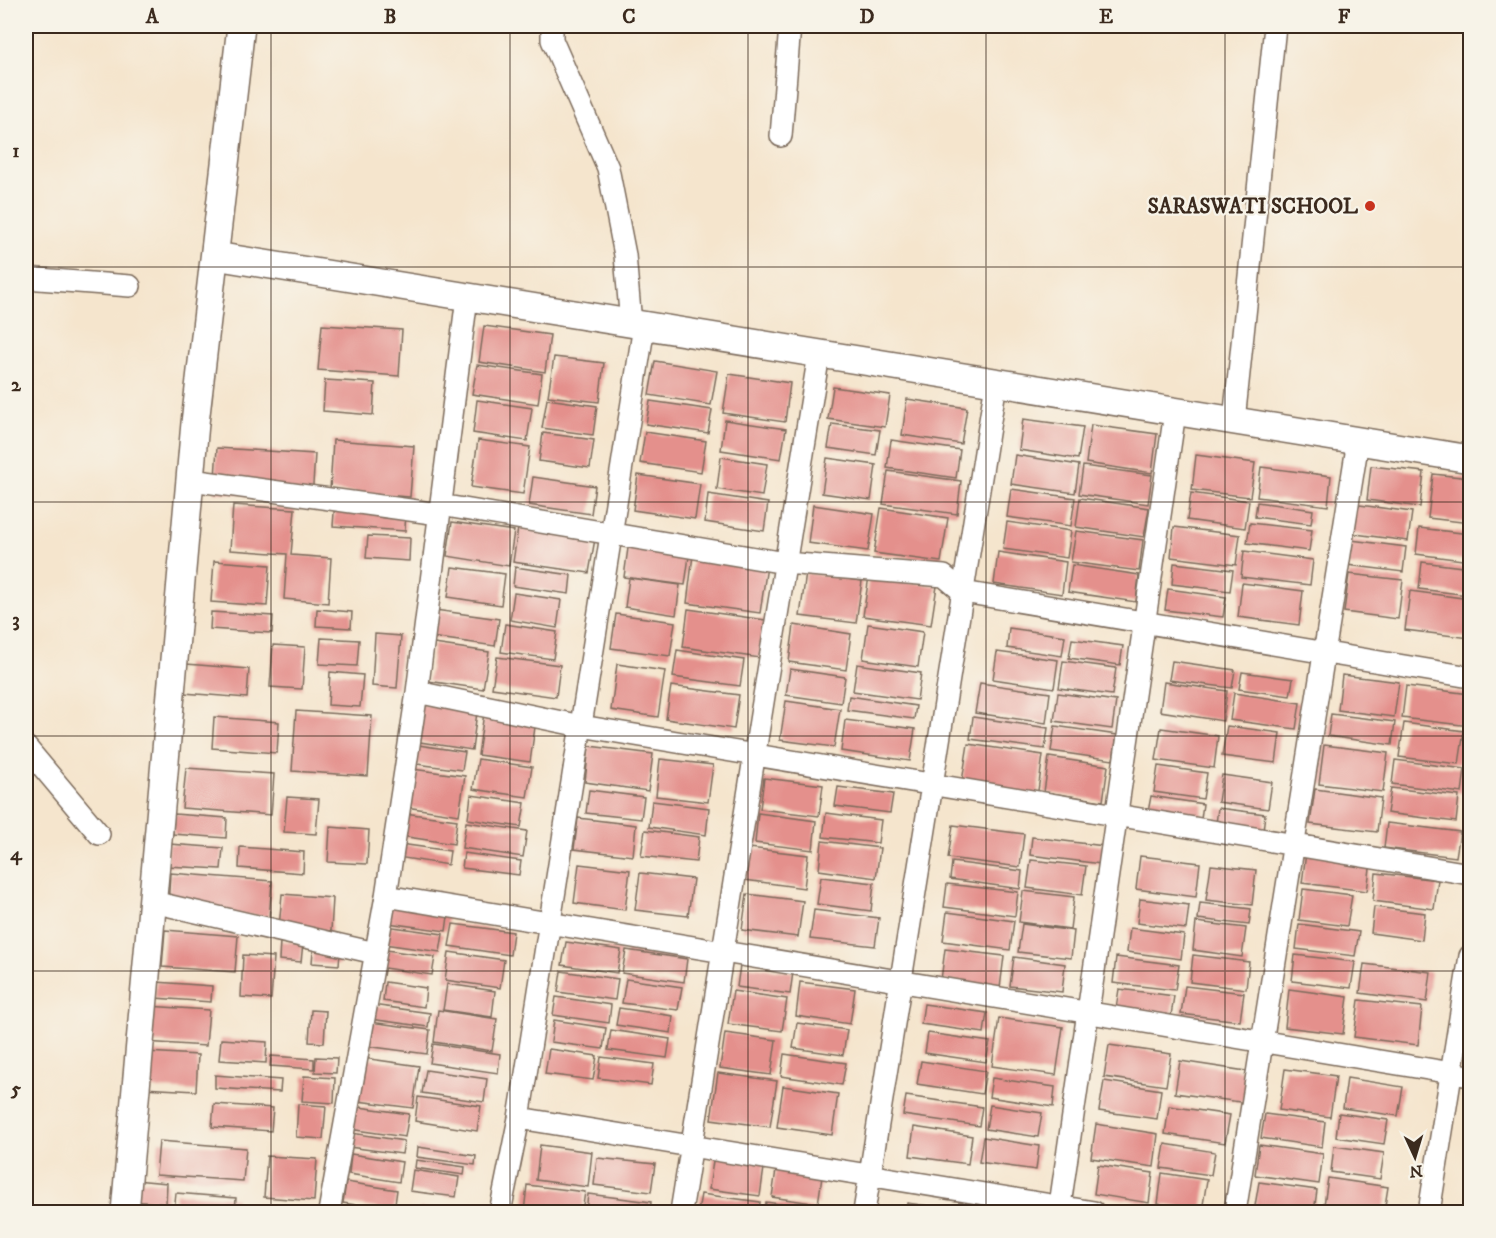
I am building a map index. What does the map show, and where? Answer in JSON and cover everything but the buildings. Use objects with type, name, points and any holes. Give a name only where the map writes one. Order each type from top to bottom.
[{"type":"street","points":[[125,1212],[195,423],[241,26]]},
{"type":"street","points":[[500,1212],[519,1118],[611,534],[638,325],[608,168],[552,40],[552,26]]},
{"type":"street","points":[[781,136],[790,26]]},
{"type":"street","points":[[1234,421],[1275,26]]},
{"type":"street","points":[[215,256],[1470,459]]},
{"type":"street","points":[[26,278],[130,286]]},
{"type":"street","points":[[329,1212],[386,896],[417,692],[467,297]]},
{"type":"street","points":[[681,1212],[819,354]]},
{"type":"street","points":[[864,1212],[996,383]]},
{"type":"street","points":[[1059,1210],[1176,411]]},
{"type":"street","points":[[1235,1212],[1358,441]]},
{"type":"street","points":[[191,480],[440,509],[785,563],[944,576],[963,592],[1470,676]]},
{"type":"street","points":[[417,692],[581,726],[1470,874]]},
{"type":"street","points":[[26,747],[99,834]]},
{"type":"street","points":[[386,896],[1461,1075]]},
{"type":"street","points":[[153,902],[375,953]]},
{"type":"street","points":[[1429,1212],[1461,1075],[1470,956]]},
{"type":"street","points":[[519,1118],[1059,1210],[1094,1212]]},
{"type":"place","name":"SARASWATI SCHOOL","points":[[1370,206]]}]
